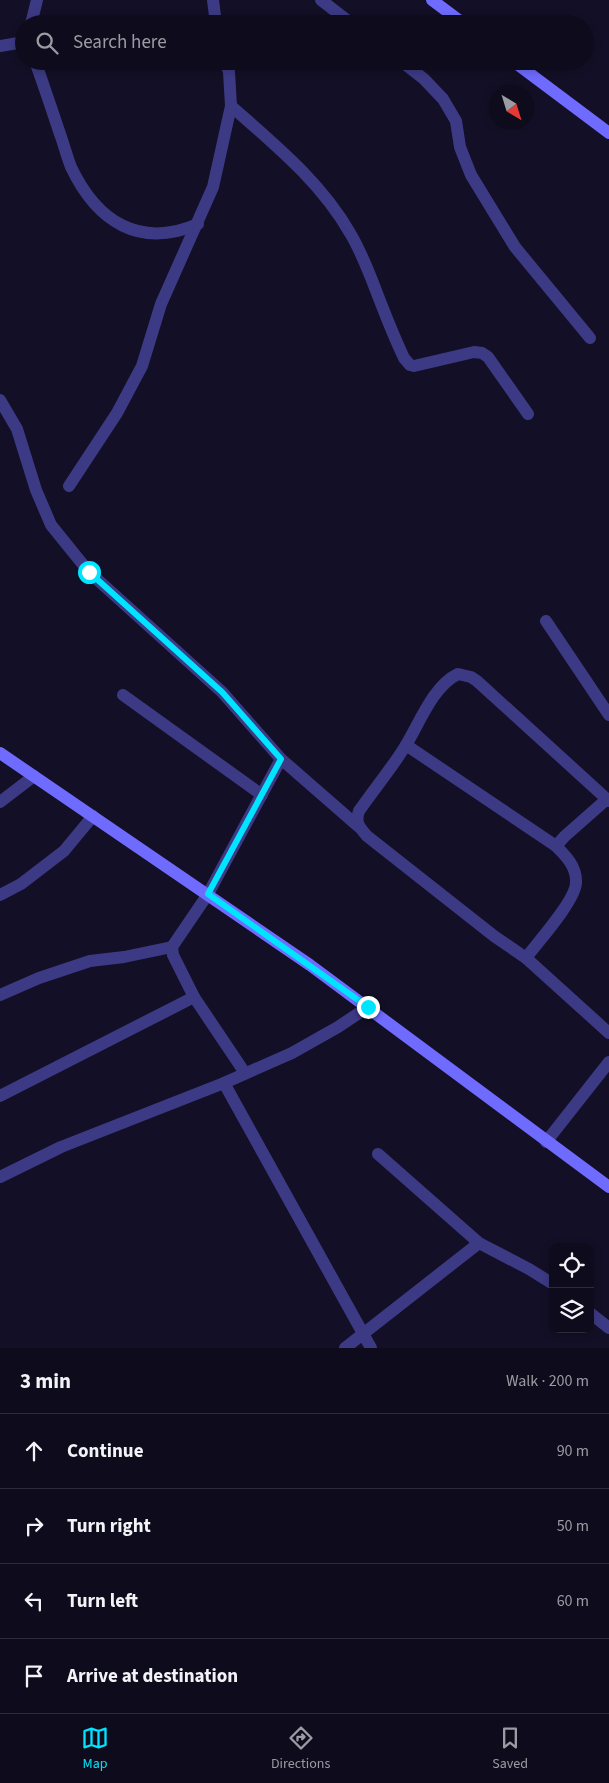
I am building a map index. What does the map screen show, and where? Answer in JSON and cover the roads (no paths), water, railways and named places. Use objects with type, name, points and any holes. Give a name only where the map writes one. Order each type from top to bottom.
[{"type":"street","points":[[33,15],[37,0]]},
{"type":"street","points":[[213,0],[215,15]]},
{"type":"street","points":[[321,0],[340,15]]},
{"type":"street","points":[[433,0],[452,15]]},
{"type":"street","points":[[1,43],[15,42]]},
{"type":"street","points":[[38,70],[71,166],[86,192],[101,210],[133,231],[144,233],[162,234],[181,231],[198,224]]},
{"type":"street","points":[[69,486],[117,413],[142,366],[161,304],[213,187],[231,106],[228,70]]},
{"type":"street","points":[[412,70],[443,99],[456,121],[460,147],[471,176],[515,248],[590,338]]},
{"type":"street","points":[[526,70],[609,133]]},
{"type":"street","points":[[231,106],[307,176],[335,209],[364,259],[386,317],[407,363],[414,366],[474,352],[482,353],[488,357],[528,414]]},
{"type":"street","points":[[0,400],[17,429],[36,490],[51,525],[89,572],[222,692],[281,759],[359,827],[366,836],[494,936],[526,958],[609,1033]]},
{"type":"street","points":[[546,621],[609,715]]},
{"type":"street","points":[[359,827],[356,819],[359,811],[406,745],[425,710],[444,683],[451,677],[463,674],[477,681],[608,800],[565,836],[556,846]]},
{"type":"street","points":[[123,695],[262,795]]},
{"type":"street","points":[[406,745],[556,846],[570,861],[575,873],[576,883],[572,896],[526,958]]},
{"type":"street","points":[[0,753],[208,894],[368,1007],[546,1142],[609,1187]]},
{"type":"street","points":[[245,1073],[194,997],[173,955],[172,948],[208,894],[281,759]]},
{"type":"street","points":[[0,802],[34,776]]},
{"type":"street","points":[[0,895],[21,884],[64,851],[92,816]]},
{"type":"street","points":[[0,995],[39,978],[90,961],[172,948]]},
{"type":"street","points":[[0,1096],[194,997]]},
{"type":"street","points":[[0,1177],[61,1147],[224,1082],[292,1052],[338,1027],[368,1007]]},
{"type":"street","points":[[546,1142],[609,1062]]},
{"type":"street","points":[[224,1082],[362,1334],[372,1348]]},
{"type":"street","points":[[378,1154],[479,1243],[549,1282]]},
{"type":"street","points":[[345,1348],[479,1243]]},
{"type":"street","points":[[594,1316],[609,1328]]}]
